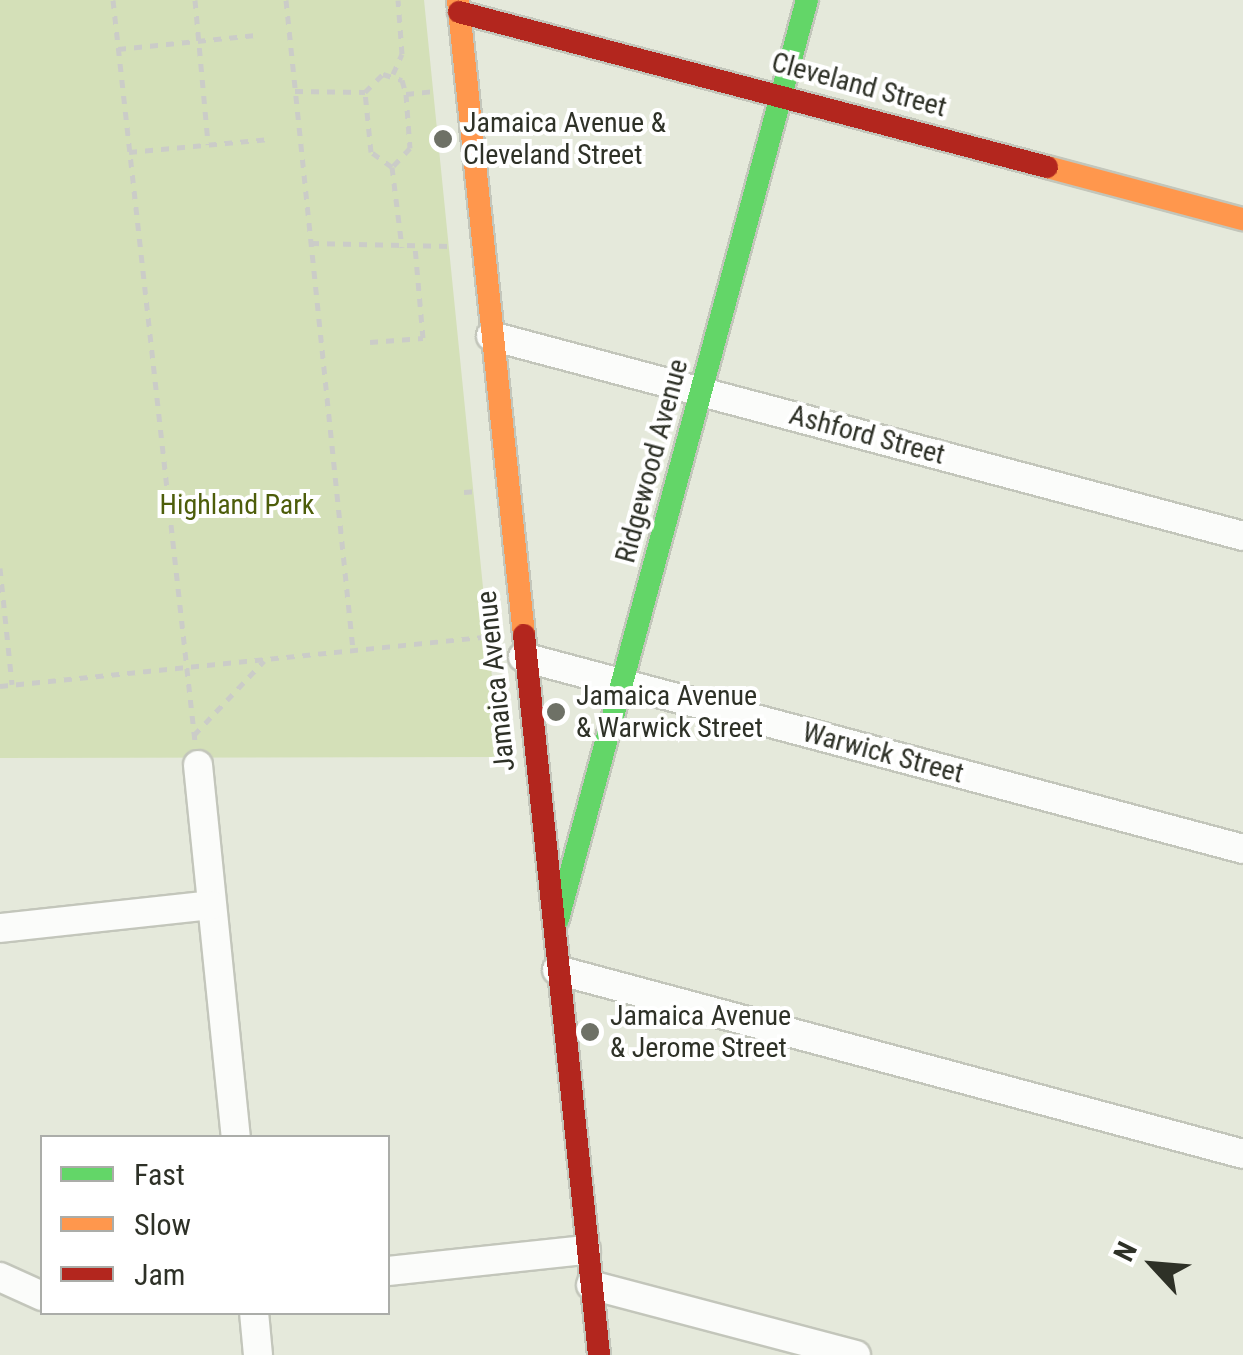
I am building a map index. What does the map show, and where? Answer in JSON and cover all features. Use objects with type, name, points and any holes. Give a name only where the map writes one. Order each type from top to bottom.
[{"type":"street","name":"Ridgewood Avenue","points":[[552,937],[624,684],[807,0]]},
{"type":"street","name":"Cleveland Street","points":[[458,6],[1243,219]]},
{"type":"street","name":"Jamaica Avenue","points":[[458,6],[552,937],[599,1355]]},
{"type":"street","name":"Ashford Street","points":[[491,336],[1243,536]]},
{"type":"street","name":"Warwick Street","points":[[524,656],[1243,849]]},
{"type":"street","points":[[198,764],[236,1135]]},
{"type":"street","points":[[0,928],[211,905]]},
{"type":"street","points":[[557,970],[1243,1154]]},
{"type":"street","points":[[390,1271],[586,1250]]},
{"type":"street","points":[[0,1277],[40,1295]]},
{"type":"street","points":[[592,1285],[856,1355]]},
{"type":"street","points":[[254,1315],[258,1355]]},
{"type":"path","points":[[113,0],[184,670],[198,764]]},
{"type":"path","points":[[196,0],[208,144]]},
{"type":"path","points":[[286,0],[354,649]]},
{"type":"path","points":[[394,74],[402,54],[398,0]]},
{"type":"path","points":[[118,49],[257,35]]},
{"type":"path","points":[[394,74],[374,78],[365,92],[371,152],[392,167],[402,246]]},
{"type":"path","points":[[392,167],[410,148],[406,94],[394,74]]},
{"type":"path","points":[[406,94],[436,91]]},
{"type":"path","points":[[295,92],[365,92]]},
{"type":"path","points":[[129,152],[269,139]]},
{"type":"path","points":[[311,243],[450,246]]},
{"type":"path","points":[[370,342],[423,338],[415,247]]},
{"type":"path","points":[[464,492],[477,491]]},
{"type":"path","points":[[0,568],[12,686]]},
{"type":"path","points":[[0,686],[492,636]]},
{"type":"path","points":[[194,735],[265,660]]},
{"type":"green space","name":"Highland Park","points":[[0,0],[424,0],[500,757],[0,758]]},
{"type":"traffic: fast","points":[[558,919],[807,0]]},
{"type":"traffic: slow","points":[[458,0],[524,635]]},
{"type":"traffic: slow","points":[[1047,167],[1243,219]]},
{"type":"traffic: jam","points":[[459,12],[1047,167]]},
{"type":"traffic: jam","points":[[524,635],[599,1355]]},
{"type":"place","name":"Jamaica Avenue & Cleveland Street","points":[[443,139]]},
{"type":"place","name":"Jamaica Avenue & Warwick Street","points":[[556,712]]},
{"type":"place","name":"Jamaica Avenue & Jerome Street","points":[[590,1032]]}]
